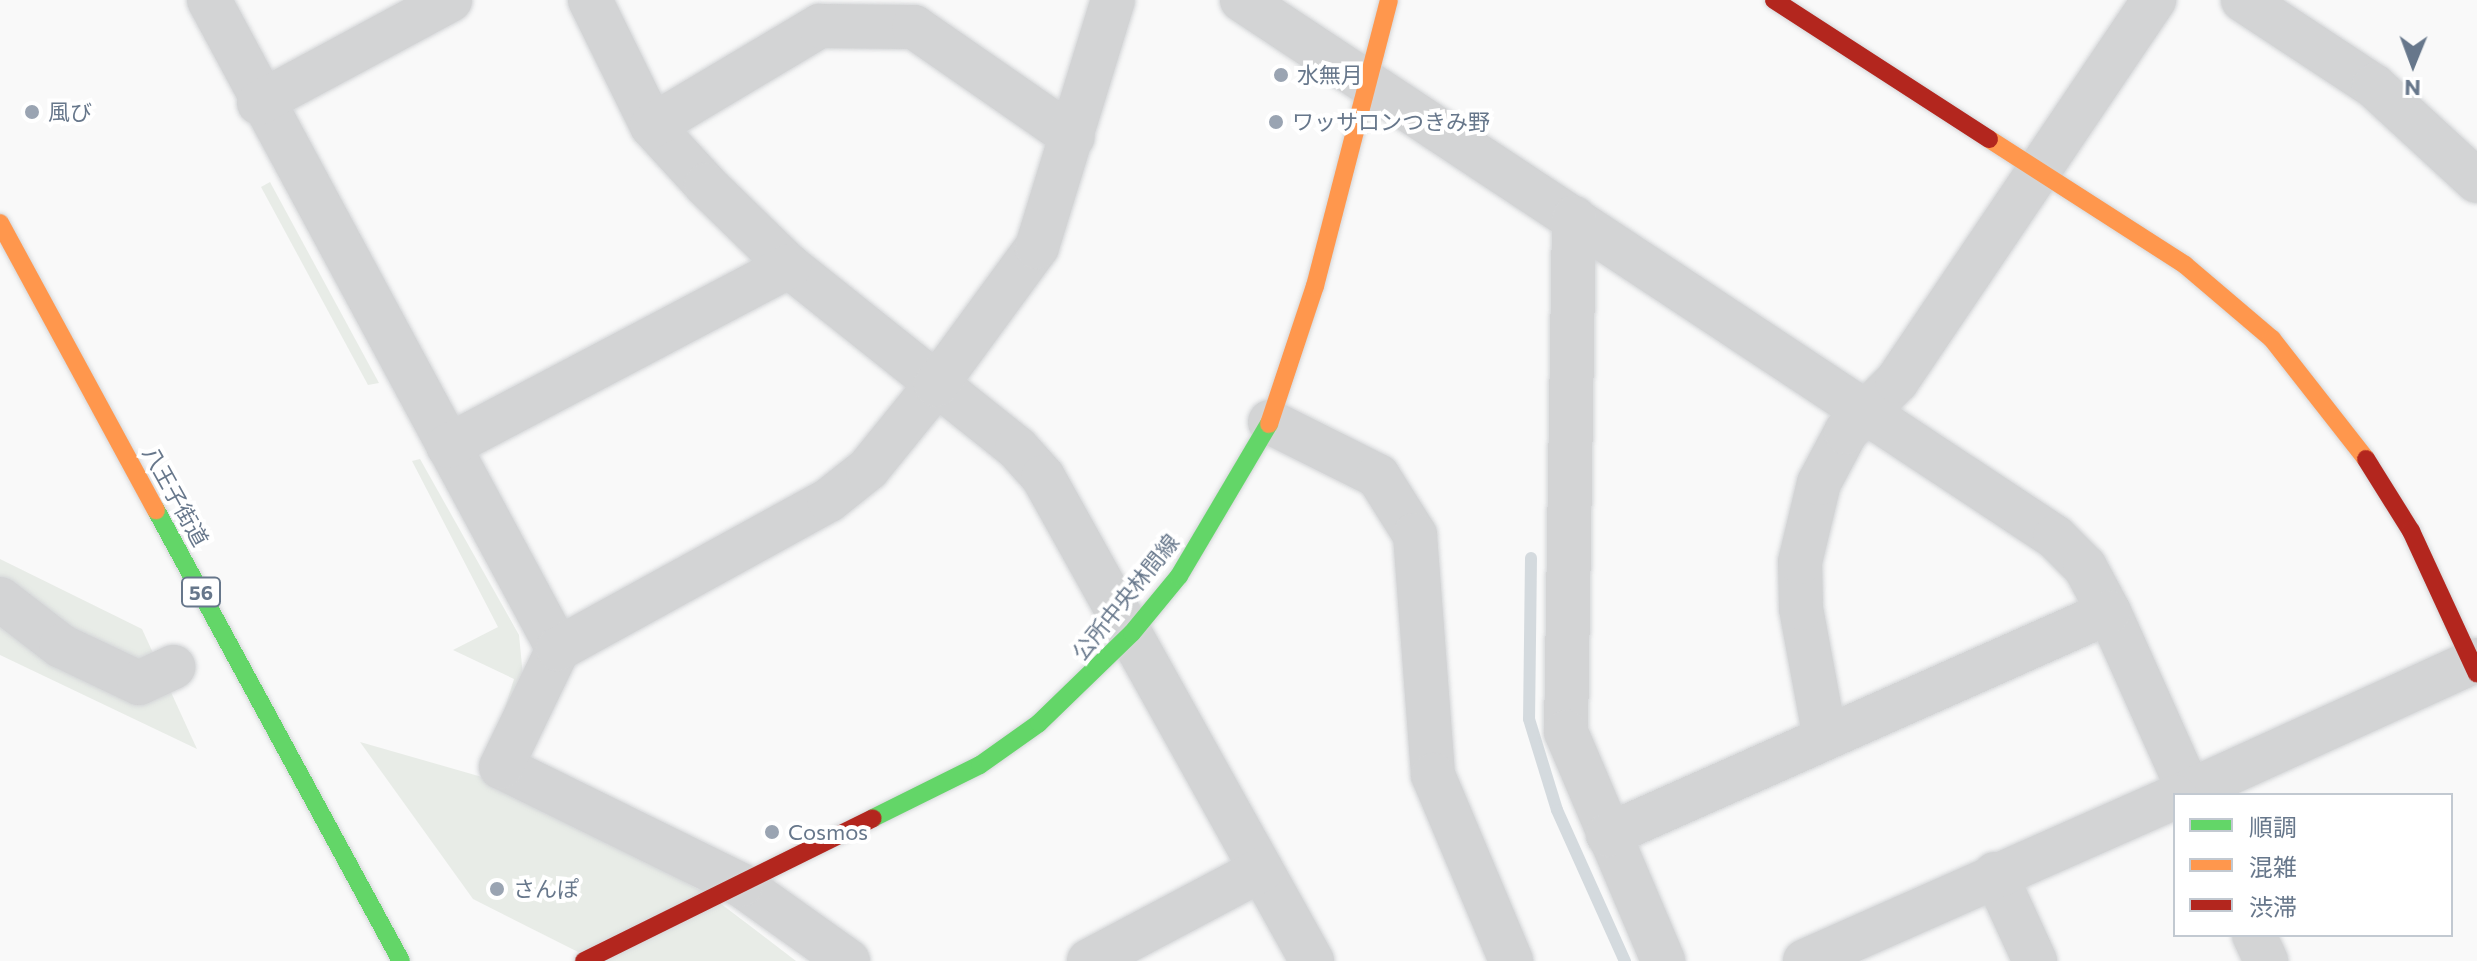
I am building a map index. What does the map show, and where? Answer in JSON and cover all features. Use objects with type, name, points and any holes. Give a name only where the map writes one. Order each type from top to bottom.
[{"type":"street","points":[[209,0],[259,103],[558,649]]},
{"type":"street","points":[[259,103],[450,0]]},
{"type":"street","points":[[590,0],[652,126],[789,266],[1043,477],[1312,961]]},
{"type":"street","points":[[848,961],[741,885],[501,767],[558,649],[829,500],[868,469],[936,385],[1037,247],[1113,0]]},
{"type":"street","points":[[1242,0],[2055,537],[2085,567],[2109,612],[2183,793]]},
{"type":"street","name":"公所中央林間線","points":[[584,961],[980,765],[1039,723],[1132,633],[1179,576],[1270,422],[1315,286],[1365,83],[1389,0]]},
{"type":"street","points":[[1774,0],[2037,174],[2185,265],[2272,339],[2357,444],[2404,518],[2475,665],[2188,793]]},
{"type":"street","points":[[1825,738],[1808,664],[1800,562],[1819,483],[1865,413],[1897,381],[2154,0]]},
{"type":"street","points":[[2243,0],[2374,86],[2477,181]]},
{"type":"street","points":[[652,126],[820,26],[914,27],[978,64],[1073,137]]},
{"type":"street","points":[[1574,218],[1566,732],[1663,961]]},
{"type":"street","name":"八王子街道","points":[[0,223],[401,961]]},
{"type":"street","points":[[448,446],[789,266]]},
{"type":"street","points":[[1270,422],[1378,476],[1415,535],[1433,775],[1511,961]]},
{"type":"street","points":[[0,599],[61,646],[139,683],[174,667]]},
{"type":"street","points":[[1608,835],[2109,612]]},
{"type":"street","points":[[1805,961],[1995,874],[2173,800]]},
{"type":"street","points":[[1089,961],[1261,870]]},
{"type":"street","points":[[1995,874],[2035,961]]},
{"type":"street","points":[[2255,937],[2266,961]]},
{"type":"shaded area","points":[[270,182],[379,383],[368,385],[261,187]]},
{"type":"shaded area","points":[[420,459],[519,635],[523,676],[504,711],[514,679],[453,650],[498,627],[412,461]]},
{"type":"shaded area","points":[[0,559],[142,629],[197,749],[0,655]]},
{"type":"shaded area","points":[[360,742],[510,785],[712,897],[796,961],[596,961],[473,899]]},
{"type":"waterway","points":[[1531,558],[1529,719],[1557,810],[1625,961]]},
{"type":"traffic: fast","points":[[873,818],[980,765],[1039,723],[1132,633],[1179,576],[1269,424]]},
{"type":"traffic: fast","points":[[156,510],[401,961]]},
{"type":"traffic: slow","points":[[1269,424],[1315,286],[1389,0]]},
{"type":"traffic: slow","points":[[1989,139],[2185,265],[2272,339],[2366,459]]},
{"type":"traffic: slow","points":[[0,223],[156,510]]},
{"type":"traffic: jam","points":[[1774,0],[1989,139]]},
{"type":"traffic: jam","points":[[2366,459],[2411,531],[2477,674]]},
{"type":"traffic: jam","points":[[584,961],[873,818]]},
{"type":"place","name":"水無月","points":[[1281,75]]},
{"type":"place","name":"風び","points":[[32,112]]},
{"type":"place","name":"ワッサロンつきみ野","points":[[1276,122]]},
{"type":"place","name":"Cosmos","points":[[772,832]]},
{"type":"place","name":"さんぽ","points":[[497,889]]}]
